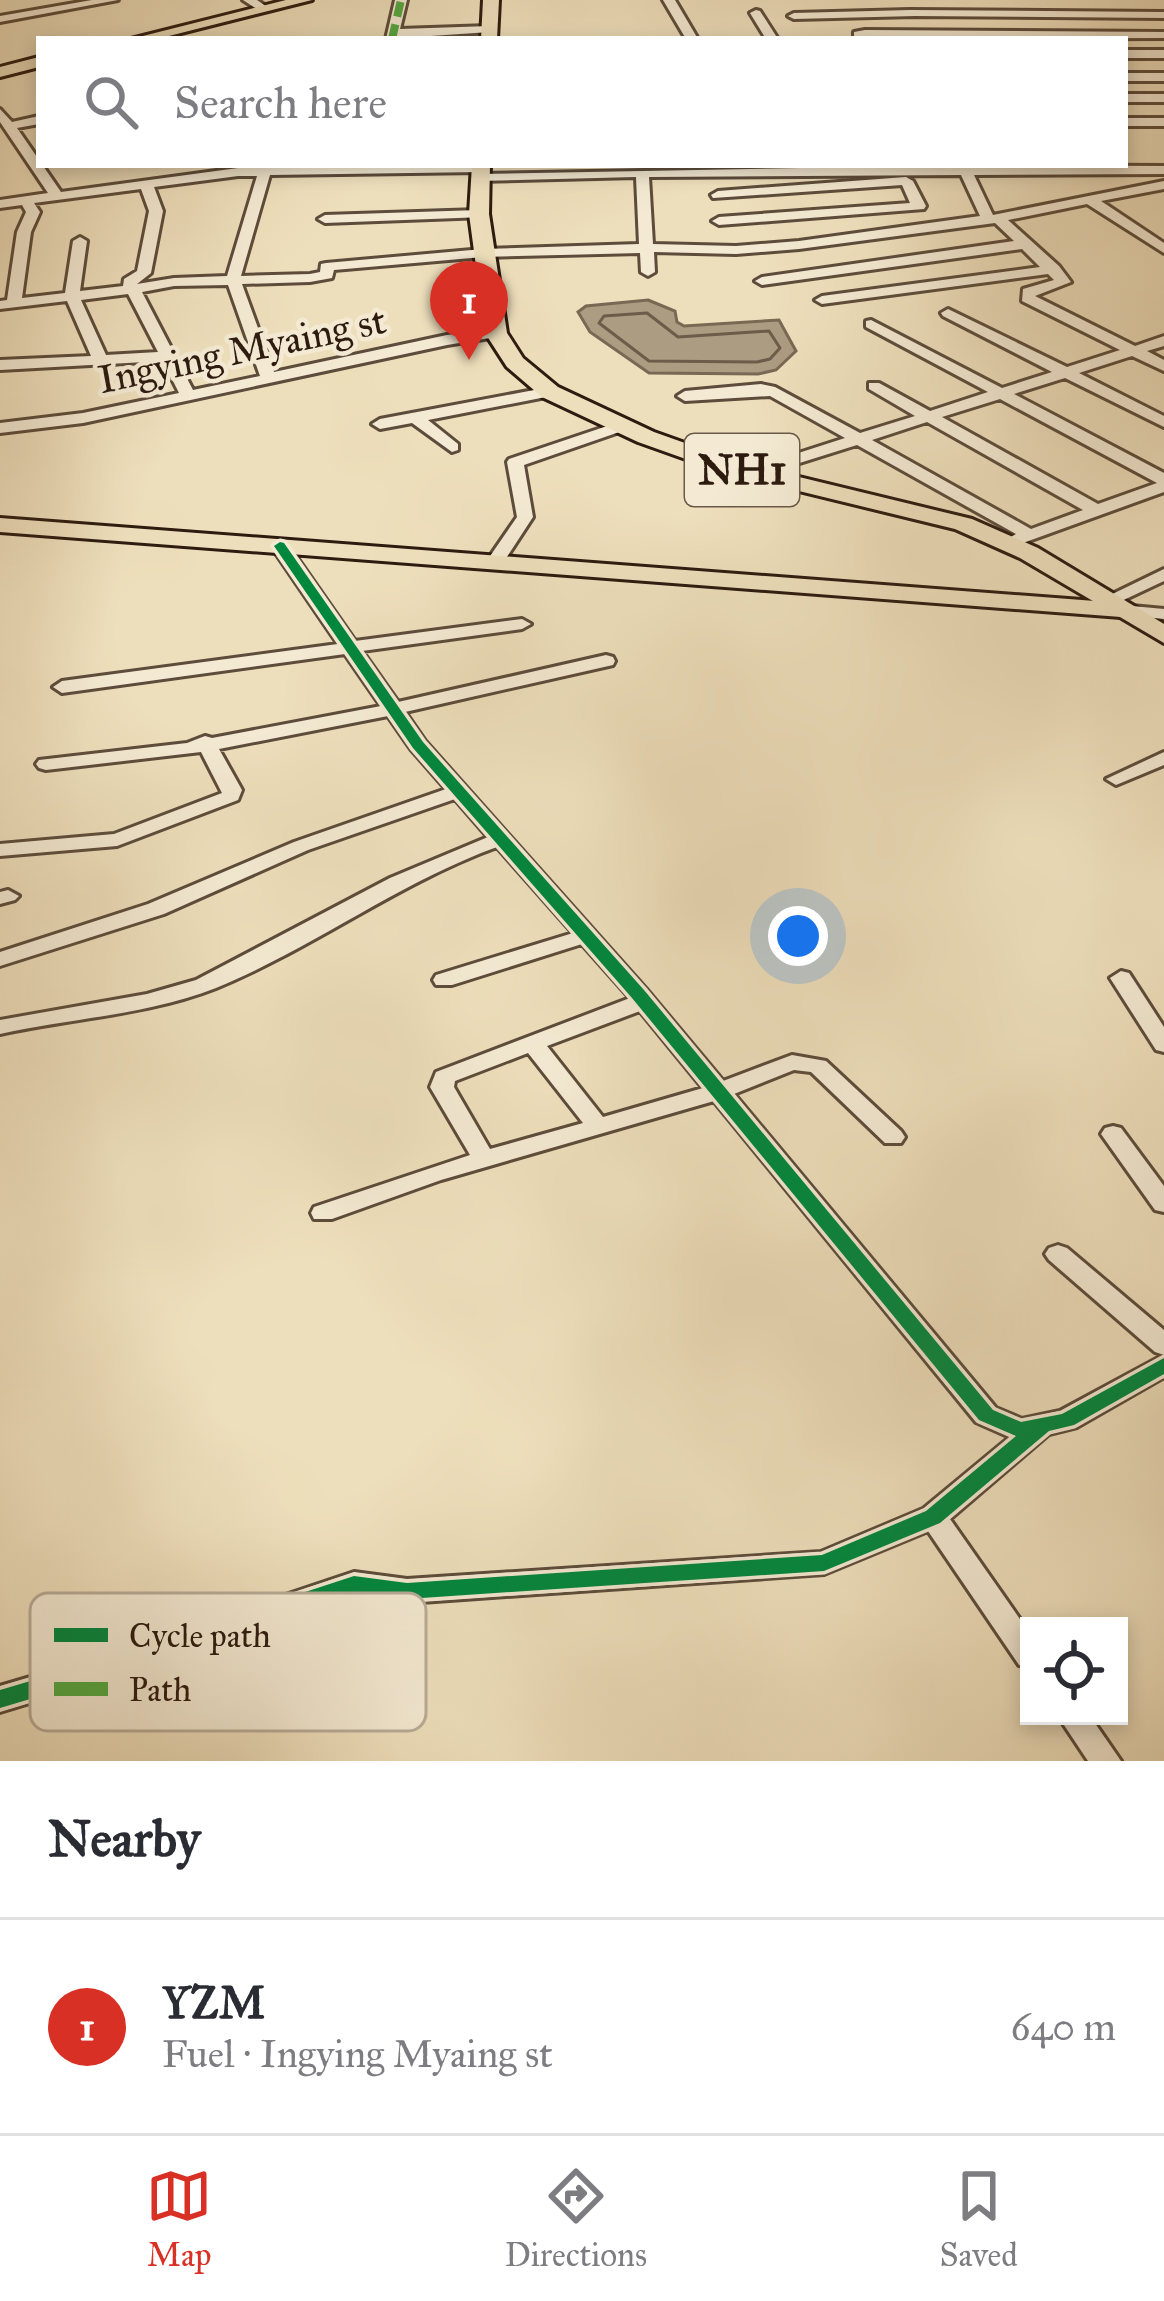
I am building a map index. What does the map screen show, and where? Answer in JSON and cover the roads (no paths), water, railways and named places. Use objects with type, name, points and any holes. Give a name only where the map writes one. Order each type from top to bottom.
[{"type":"highway","points":[[480,170],[479,214],[496,334]]},
{"type":"highway","name":"NH1","points":[[496,334],[514,362],[550,392],[622,426],[752,473],[1020,539],[1084,588],[1164,634]]},
{"type":"main road","points":[[151,36],[305,0]]},
{"type":"main road","points":[[0,72],[36,63]]},
{"type":"main road","points":[[0,525],[1114,605]]},
{"type":"main road","points":[[1061,603],[1084,588]]},
{"type":"street","points":[[0,19],[112,0]]},
{"type":"street","points":[[249,0],[265,9]]},
{"type":"street","points":[[401,0],[393,32],[490,22]]},
{"type":"street","points":[[669,0],[690,36]]},
{"type":"street","points":[[860,36],[918,36],[908,9]]},
{"type":"street","points":[[794,16],[908,9],[1164,15]]},
{"type":"street","points":[[756,13],[770,36]]},
{"type":"street","points":[[1059,14],[1070,36]]},
{"type":"street","points":[[1118,36],[1164,35]]},
{"type":"street","points":[[1128,54],[1164,54]]},
{"type":"street","points":[[1128,77],[1164,77]]},
{"type":"street","points":[[1128,98],[1164,98]]},
{"type":"street","points":[[5,119],[36,120]]},
{"type":"street","points":[[5,119],[31,151]]},
{"type":"street","points":[[1128,122],[1164,122]]},
{"type":"street","points":[[41,168],[56,195]]},
{"type":"street","points":[[0,204],[227,169],[643,173],[952,168]]},
{"type":"street","points":[[965,168],[993,219],[1054,269],[1062,284],[1028,292],[1027,298],[1164,366]]},
{"type":"street","points":[[1031,168],[1164,170]]},
{"type":"street","points":[[265,171],[233,280],[268,380]]},
{"type":"street","points":[[715,171],[719,249]]},
{"type":"street","points":[[718,195],[842,187],[903,172]]},
{"type":"street","points":[[719,221],[919,206],[903,172]]},
{"type":"street","points":[[643,173],[648,272]]},
{"type":"street","points":[[146,182],[156,223],[144,273],[129,282],[189,397]]},
{"type":"street","points":[[25,200],[33,212],[7,305],[233,280],[310,278],[327,275],[326,268],[333,266],[483,253],[799,245],[993,219],[1164,185]]},
{"type":"street","points":[[842,187],[868,236]]},
{"type":"street","points":[[779,191],[799,245]]},
{"type":"street","points":[[1090,200],[1164,249]]},
{"type":"street","points":[[325,219],[479,214]]},
{"type":"street","points":[[80,241],[72,297],[102,362]]},
{"type":"street","points":[[825,242],[884,292]]},
{"type":"street","points":[[736,250],[767,287],[856,267],[1024,244]]},
{"type":"street","points":[[0,270],[19,268]]},
{"type":"street","points":[[822,300],[1054,269]]},
{"type":"street","points":[[948,313],[1164,422]]},
{"type":"street","points":[[871,324],[1164,483]]},
{"type":"street","name":"Ingying Myaing st","points":[[0,428],[83,418],[447,340],[496,334]]},
{"type":"street","points":[[752,473],[1162,343]]},
{"type":"street","points":[[0,364],[168,356]]},
{"type":"street","points":[[874,386],[1096,511]]},
{"type":"street","points":[[685,396],[768,389],[1020,539],[1164,483]]},
{"type":"street","points":[[380,424],[550,392]]},
{"type":"street","points":[[415,417],[452,447]]},
{"type":"street","points":[[495,562],[525,517],[515,462],[622,426]]},
{"type":"street","points":[[280,546],[392,707],[459,791],[644,1001],[986,1415],[1020,1430],[1066,1420],[1164,1365]]},
{"type":"street","points":[[1114,605],[1164,574]]},
{"type":"street","points":[[1114,605],[1164,614]]},
{"type":"street","points":[[62,687],[522,624]]},
{"type":"street","points":[[46,764],[290,732],[606,661]]},
{"type":"street","points":[[0,850],[117,840],[231,796],[205,742]]},
{"type":"street","points":[[1116,778],[1164,758]]},
{"type":"street","points":[[0,959],[156,910],[301,846],[459,791]]},
{"type":"street","points":[[0,1027],[182,992],[231,973],[457,853],[501,839]]},
{"type":"street","points":[[444,980],[587,936]]},
{"type":"street","points":[[1121,978],[1164,1045]]},
{"type":"street","points":[[484,1159],[442,1087],[444,1076],[644,1001]]},
{"type":"street","points":[[532,1043],[598,1126]]},
{"type":"street","points":[[323,1213],[484,1159],[717,1092],[792,1062],[818,1066],[893,1137]]},
{"type":"street","points":[[1113,1134],[1164,1204]]},
{"type":"street","points":[[1058,1254],[1164,1345]]},
{"type":"street","points":[[326,1593],[354,1584],[407,1591],[824,1563],[933,1517],[1043,1426]]},
{"type":"street","points":[[933,1517],[1020,1643]]},
{"type":"street","points":[[0,1699],[30,1690]]},
{"type":"street","points":[[1080,1725],[1106,1761]]},
{"type":"water","points":[[648,300],[675,311],[677,322],[684,326],[779,320],[796,351],[776,370],[758,374],[649,373],[590,332],[578,312],[586,306]]},
{"type":"place","name":"YZM","points":[[469,360]]}]
